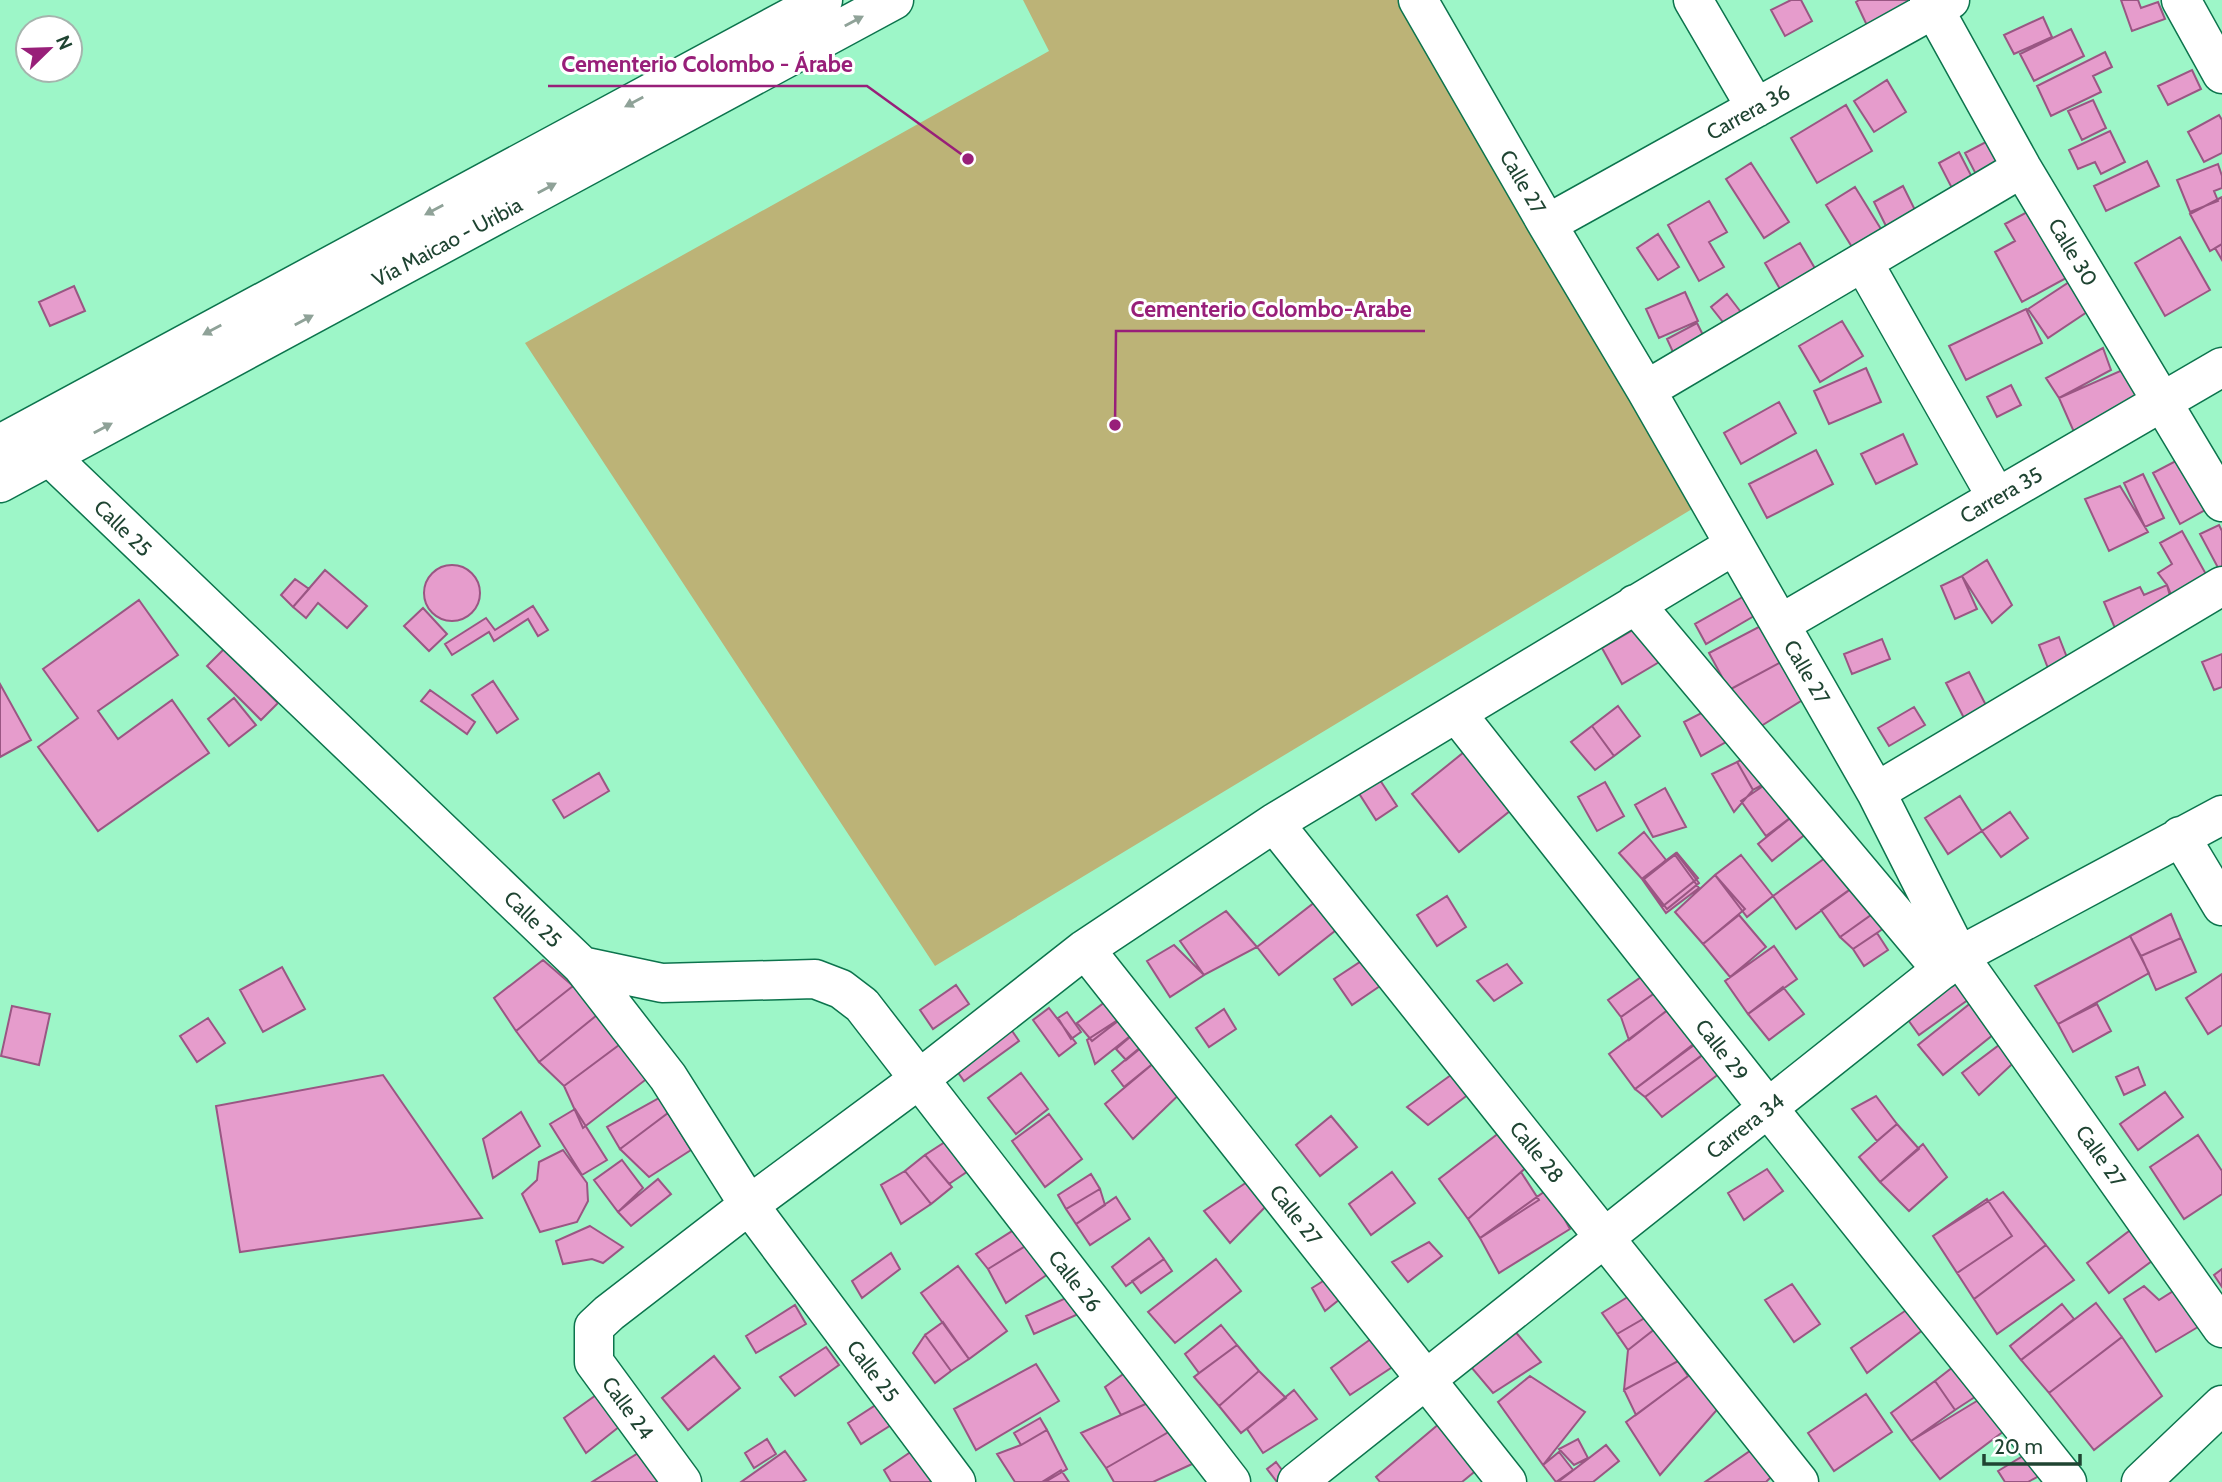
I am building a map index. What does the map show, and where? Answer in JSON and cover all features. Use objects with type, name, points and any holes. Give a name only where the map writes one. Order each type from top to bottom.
[{"type":"street","name":"Vía Maicao - Uribia","points":[[0,483],[24,444],[823,0]]},
{"type":"street","name":"Vía Maicao - Uribia","points":[[24,444],[894,0]]},
{"type":"street","name":"Calle 27","points":[[1418,0],[1646,390],[1876,792],[1951,963],[2222,1328]]},
{"type":"street","points":[[1693,0],[1756,108]]},
{"type":"street","points":[[2181,0],[2222,74]]},
{"type":"street","name":"Carrera 36","points":[[1547,224],[1756,108],[1937,3]]},
{"type":"street","name":"Calle 30","points":[[1937,3],[2022,168],[2222,502]]},
{"type":"street","points":[[1646,390],[2022,168]]},
{"type":"street","points":[[1863,262],[1997,498]]},
{"type":"street","name":"Carrera 35","points":[[1780,624],[2222,367]]},
{"type":"street","name":"Calle 25","points":[[24,444],[582,965],[668,1077],[749,1205],[956,1482]]},
{"type":"street","points":[[749,1205],[918,1080],[1085,949],[1274,823],[1733,546]]},
{"type":"street","points":[[1876,792],[2222,586]]},
{"type":"street","points":[[1634,604],[1951,963]]},
{"type":"street","name":"Calle 29","points":[[1457,714],[2067,1482]]},
{"type":"street","name":"Carrera 34","points":[[1297,1482],[1951,963],[2222,815]]},
{"type":"street","name":"Calle 28","points":[[1274,823],[1799,1482]]},
{"type":"street","points":[[2180,836],[2222,906]]},
{"type":"street","name":"Calle 27","points":[[1085,949],[1507,1482]]},
{"type":"street","name":"Calle 26","points":[[582,965],[662,983],[815,979],[841,989],[862,1005],[1231,1482]]},
{"type":"street","name":"Calle 24","points":[[682,1482],[594,1363],[594,1327],[749,1205]]},
{"type":"street","points":[[2141,1482],[2222,1405]]},
{"type":"shaded area","points":[[1023,0],[1406,0],[1697,506],[935,966],[525,343],[1049,51]]},
{"type":"building","points":[[1791,0],[1801,0],[1812,21],[1785,36],[1771,10]]},
{"type":"building","points":[[1916,0],[1871,34],[1856,2]]},
{"type":"building","points":[[2121,0],[2138,0],[2141,8],[2158,2],[2165,19],[2132,31]]},
{"type":"building","points":[[2043,17],[2052,37],[2014,54],[2004,35]]},
{"type":"building","points":[[2071,29],[2084,56],[2034,81],[2020,54]]},
{"type":"building","points":[[2105,52],[2112,67],[2093,76],[2101,92],[2051,116],[2037,86]]},
{"type":"building","points":[[2192,70],[2201,89],[2168,105],[2158,86]]},
{"type":"building","points":[[1887,80],[1906,112],[1874,132],[1854,101]]},
{"type":"building","points":[[2093,100],[2106,128],[2082,140],[2068,111]]},
{"type":"building","points":[[1846,105],[1872,151],[1817,183],[1791,138]]},
{"type":"building","points":[[2219,115],[2222,120],[2222,153],[2204,162],[2188,132]]},
{"type":"building","points":[[2110,131],[2125,162],[2101,174],[2095,162],[2078,169],[2069,150]]},
{"type":"building","points":[[2001,134],[2017,165],[1981,184],[1965,153]]},
{"type":"building","points":[[1959,152],[1976,185],[1956,196],[1939,163]]},
{"type":"building","points":[[2147,161],[2159,186],[2106,211],[2094,186]]},
{"type":"building","points":[[1751,163],[1789,222],[1764,238],[1726,179]]},
{"type":"building","points":[[2218,164],[2222,188],[2214,191],[2218,201],[2190,212],[2177,180]]},
{"type":"building","points":[[1903,186],[1919,218],[1890,234],[1874,202]]},
{"type":"building","points":[[1855,187],[1889,242],[1860,260],[1826,205]]},
{"type":"building","points":[[2222,197],[2222,244],[2210,251],[2190,214]]},
{"type":"building","points":[[1709,201],[1727,232],[1709,242],[1724,267],[1699,281],[1668,225]]},
{"type":"building","points":[[2042,204],[2079,271],[2022,302],[1995,252],[2015,241],[2005,224]]},
{"type":"building","points":[[1658,234],[1679,267],[1658,280],[1637,248]]},
{"type":"building","points":[[2180,237],[2210,290],[2165,316],[2135,263]]},
{"type":"building","points":[[1800,243],[1823,282],[1788,303],[1765,263]]},
{"type":"building","points":[[2222,244],[2222,260],[2215,248]]},
{"type":"building","points":[[2083,273],[2102,302],[2048,338],[2028,309]]},
{"type":"building","points":[[74,286],[85,311],[50,326],[39,302]]},
{"type":"building","points":[[1685,292],[1698,321],[1659,338],[1646,309]]},
{"type":"building","points":[[1727,294],[1750,324],[1734,336],[1711,307]]},
{"type":"building","points":[[2026,309],[2042,343],[1966,380],[1949,346]]},
{"type":"building","points":[[1842,321],[1863,356],[1820,382],[1799,346]]},
{"type":"building","points":[[1697,323],[1709,347],[1678,363],[1667,339]]},
{"type":"building","points":[[2103,348],[2111,370],[2059,398],[2046,378]]},
{"type":"building","points":[[1866,368],[1881,402],[1829,424],[1814,391]]},
{"type":"building","points":[[2127,368],[2142,402],[2074,432],[2059,398]]},
{"type":"building","points":[[2011,385],[2021,405],[1997,417],[1987,397]]},
{"type":"building","points":[[1779,402],[1796,433],[1741,464],[1724,433]]},
{"type":"building","points":[[1903,434],[1917,464],[1876,484],[1861,454]]},
{"type":"building","points":[[1816,450],[1833,484],[1767,518],[1749,484]]},
{"type":"building","points":[[2189,454],[2216,504],[2180,524],[2153,473]]},
{"type":"building","points":[[2143,474],[2164,518],[2145,527],[2124,483]]},
{"type":"building","points":[[2120,486],[2148,532],[2109,551],[2085,499]]},
{"type":"building","points":[[2219,525],[2222,531],[2222,575],[2200,534]]},
{"type":"building","points":[[2182,531],[2207,576],[2170,596],[2167,585],[2158,573],[2172,564],[2160,543]]},
{"type":"building","points":[[1987,560],[2012,605],[1992,623],[1962,576]]},
{"type":"building","points":[[452,565],[472,573],[480,593],[472,613],[452,621],[432,613],[424,593],[432,573]]},
{"type":"building","points":[[325,570],[367,606],[347,628],[318,603],[306,618],[293,607]]},
{"type":"building","points":[[1962,576],[1977,609],[1955,619],[1941,586]]},
{"type":"building","points":[[295,579],[309,589],[293,607],[281,595]]},
{"type":"building","points":[[2167,585],[2176,607],[2117,633],[2104,602],[2140,587],[2144,595]]},
{"type":"building","points":[[1755,590],[1766,609],[1706,644],[1695,624]]},
{"type":"building","points":[[139,600],[178,655],[98,711],[118,739],[172,700],[209,753],[98,831],[38,747],[78,718],[43,669]]},
{"type":"building","points":[[533,606],[548,630],[538,636],[528,619],[494,641],[489,632],[452,655],[445,644],[486,618],[495,630]]},
{"type":"building","points":[[423,608],[447,634],[429,651],[404,626]]},
{"type":"building","points":[[1774,619],[1794,655],[1729,690],[1709,653]]},
{"type":"building","points":[[1645,623],[1666,658],[1622,684],[1602,648]]},
{"type":"building","points":[[2059,637],[2073,673],[2053,681],[2039,645]]},
{"type":"building","points":[[1882,639],[1890,659],[1852,674],[1844,654]]},
{"type":"building","points":[[224,649],[278,703],[261,720],[207,666]]},
{"type":"building","points":[[2222,654],[2222,687],[2214,690],[2202,662]]},
{"type":"building","points":[[1794,655],[1812,694],[1758,728],[1729,690]]},
{"type":"building","points":[[1969,672],[1994,721],[1965,720],[1946,683]]},
{"type":"building","points":[[493,681],[518,719],[497,733],[472,695]]},
{"type":"building","points":[[0,684],[31,740],[0,757]]},
{"type":"building","points":[[430,690],[475,722],[467,734],[421,701]]},
{"type":"building","points":[[234,698],[256,725],[229,746],[208,719]]},
{"type":"building","points":[[1618,706],[1640,736],[1614,756],[1592,726]]},
{"type":"building","points":[[1715,706],[1733,738],[1701,756],[1684,722]]},
{"type":"building","points":[[1914,707],[1925,725],[1889,746],[1878,728]]},
{"type":"building","points":[[1592,726],[1614,756],[1595,770],[1571,742]]},
{"type":"building","points":[[1474,744],[1521,802],[1459,852],[1412,794]]},
{"type":"building","points":[[1758,751],[1775,778],[1753,790],[1737,762]]},
{"type":"building","points":[[1737,762],[1753,790],[1734,812],[1712,774]]},
{"type":"building","points":[[1374,771],[1397,806],[1376,820],[1353,784]]},
{"type":"building","points":[[599,773],[609,791],[564,818],[553,800]]},
{"type":"building","points":[[1775,778],[1799,811],[1766,836],[1741,801]]},
{"type":"building","points":[[1605,782],[1624,816],[1597,831],[1578,797]]},
{"type":"building","points":[[1665,788],[1686,827],[1653,837],[1635,805]]},
{"type":"building","points":[[1960,796],[1982,831],[1948,854],[1925,818]]},
{"type":"building","points":[[1799,811],[1813,828],[1772,861],[1758,844]]},
{"type":"building","points":[[2010,812],[2028,838],[2001,857],[1982,831]]},
{"type":"building","points":[[1644,832],[1666,860],[1643,880],[1619,853]]},
{"type":"building","points":[[1836,850],[1859,883],[1796,929],[1773,896]]},
{"type":"building","points":[[1676,853],[1699,883],[1667,909],[1643,878]]},
{"type":"building","points":[[1677,853],[1698,878],[1663,906],[1643,880]]},
{"type":"building","points":[[1675,855],[1699,888],[1666,913],[1642,879]]},
{"type":"building","points":[[1741,855],[1773,896],[1747,917],[1715,875]]},
{"type":"building","points":[[1715,875],[1745,909],[1703,944],[1675,912]]},
{"type":"building","points":[[1859,883],[1878,910],[1840,937],[1821,910]]},
{"type":"building","points":[[1324,895],[1345,923],[1279,975],[1257,947]]},
{"type":"building","points":[[1447,896],[1466,927],[1437,946],[1417,915]]},
{"type":"building","points":[[1878,910],[1888,925],[1877,933],[1853,949],[1840,937]]},
{"type":"building","points":[[1226,911],[1257,947],[1204,975],[1180,941]]},
{"type":"building","points":[[2171,914],[2181,938],[2141,956],[2130,936]]},
{"type":"building","points":[[1739,915],[1766,947],[1730,977],[1703,944]]},
{"type":"building","points":[[1877,933],[1888,950],[1864,966],[1853,949]]},
{"type":"building","points":[[2130,936],[2149,973],[2058,1024],[2035,986]]},
{"type":"building","points":[[2181,938],[2196,972],[2156,990],[2141,956]]},
{"type":"building","points":[[1174,945],[1204,975],[1170,997],[1147,961]]},
{"type":"building","points":[[1774,946],[1797,979],[1748,1014],[1725,981]]},
{"type":"building","points":[[543,960],[573,986],[516,1031],[494,998]]},
{"type":"building","points":[[1363,960],[1380,986],[1352,1005],[1334,979]]},
{"type":"building","points":[[1507,964],[1522,983],[1494,1001],[1477,981]]},
{"type":"building","points":[[282,967],[305,1009],[263,1032],[240,990]]},
{"type":"building","points":[[1647,973],[1659,990],[1621,1017],[1608,1000]]},
{"type":"building","points":[[1943,974],[1972,997],[1919,1035],[1898,1006]]},
{"type":"building","points":[[2222,974],[2222,1025],[2208,1034],[2186,998]]},
{"type":"building","points":[[956,985],[969,1004],[933,1029],[920,1010]]},
{"type":"building","points":[[573,986],[602,1011],[539,1062],[516,1031]]},
{"type":"building","points":[[1783,987],[1804,1014],[1769,1040],[1748,1014]]},
{"type":"building","points":[[1659,990],[1670,1008],[1629,1040],[1621,1017]]},
{"type":"building","points":[[1113,996],[1127,1014],[1092,1041],[1077,1023]]},
{"type":"building","points":[[1680,1001],[1706,1036],[1635,1089],[1609,1054]]},
{"type":"building","points":[[1972,1002],[1994,1034],[1943,1075],[1918,1045]]},
{"type":"building","points":[[2097,1004],[2111,1031],[2073,1052],[2058,1024]]},
{"type":"building","points":[[12,1006],[50,1014],[39,1065],[1,1056]]},
{"type":"building","points":[[1049,1008],[1076,1043],[1059,1056],[1033,1020]]},
{"type":"building","points":[[1224,1009],[1236,1029],[1209,1047],[1196,1028]]},
{"type":"building","points":[[602,1011],[623,1042],[564,1086],[539,1062]]},
{"type":"building","points":[[1067,1012],[1081,1032],[1071,1039],[1058,1018]]},
{"type":"building","points":[[1127,1014],[1144,1025],[1095,1064],[1087,1040]]},
{"type":"building","points":[[208,1018],[225,1043],[197,1062],[180,1036]]},
{"type":"building","points":[[1008,1025],[1019,1041],[964,1081],[952,1064]]},
{"type":"building","points":[[1144,1025],[1154,1037],[1126,1060],[1116,1049]]},
{"type":"building","points":[[2011,1036],[2024,1053],[1979,1095],[1962,1073]]},
{"type":"building","points":[[1148,1041],[1161,1057],[1124,1087],[1112,1071]]},
{"type":"building","points":[[623,1042],[653,1074],[583,1128],[564,1086]]},
{"type":"building","points":[[1695,1043],[1702,1055],[1645,1097],[1635,1089]]},
{"type":"building","points":[[1711,1049],[1724,1070],[1662,1117],[1645,1097]]},
{"type":"building","points":[[1161,1057],[1189,1085],[1133,1139],[1105,1104]]},
{"type":"building","points":[[2138,1067],[2145,1085],[2124,1095],[2116,1077]]},
{"type":"building","points":[[1455,1072],[1473,1091],[1428,1125],[1407,1107]]},
{"type":"building","points":[[1021,1073],[1048,1109],[1016,1134],[988,1098]]},
{"type":"building","points":[[383,1075],[482,1218],[240,1252],[216,1106]]},
{"type":"building","points":[[2165,1092],[2183,1117],[2138,1150],[2120,1124]]},
{"type":"building","points":[[1876,1096],[1897,1124],[1877,1141],[1852,1109]]},
{"type":"building","points":[[661,1097],[668,1113],[620,1149],[607,1127]]},
{"type":"building","points":[[575,1109],[607,1160],[582,1175],[550,1124]]},
{"type":"building","points":[[521,1112],[540,1146],[493,1178],[483,1139]]},
{"type":"building","points":[[668,1113],[691,1150],[649,1177],[620,1149]]},
{"type":"building","points":[[1049,1114],[1082,1159],[1045,1187],[1012,1141]]},
{"type":"building","points":[[1331,1116],[1357,1147],[1320,1176],[1296,1145]]},
{"type":"building","points":[[1897,1124],[1919,1149],[1880,1182],[1859,1157]]},
{"type":"building","points":[[1508,1126],[1530,1164],[1468,1219],[1439,1179]]},
{"type":"building","points":[[2198,1135],[2222,1171],[2222,1194],[2184,1219],[2150,1167]]},
{"type":"building","points":[[948,1140],[974,1167],[949,1184],[925,1155]]},
{"type":"building","points":[[1923,1144],[1947,1177],[1909,1211],[1880,1182]]},
{"type":"building","points":[[563,1150],[587,1183],[588,1201],[577,1222],[540,1232],[522,1194],[537,1180],[539,1162]]},
{"type":"building","points":[[925,1155],[952,1187],[931,1204],[905,1171]]},
{"type":"building","points":[[622,1160],[643,1188],[618,1212],[594,1180]]},
{"type":"building","points":[[1767,1169],[1783,1191],[1744,1220],[1728,1193]]},
{"type":"building","points":[[905,1171],[931,1204],[901,1224],[881,1185]]},
{"type":"building","points":[[1392,1172],[1415,1203],[1371,1235],[1349,1204]]},
{"type":"building","points":[[1521,1172],[1539,1200],[1480,1238],[1468,1219]]},
{"type":"building","points":[[1091,1174],[1100,1189],[1066,1209],[1058,1195]]},
{"type":"building","points":[[1253,1178],[1274,1198],[1230,1243],[1204,1211]]},
{"type":"building","points":[[658,1179],[671,1194],[631,1226],[618,1212]]},
{"type":"building","points":[[1100,1189],[1105,1205],[1076,1224],[1066,1209]]},
{"type":"building","points":[[1548,1189],[1570,1229],[1499,1273],[1480,1238]]},
{"type":"building","points":[[2003,1192],[2046,1245],[1974,1299],[1933,1236]]},
{"type":"building","points":[[1116,1197],[1130,1219],[1090,1245],[1076,1224]]},
{"type":"building","points":[[1987,1199],[2012,1236],[1957,1273],[1933,1236]]},
{"type":"building","points":[[2141,1222],[2164,1252],[2109,1293],[2087,1263]]},
{"type":"building","points":[[590,1226],[623,1247],[603,1263],[592,1259],[563,1264],[556,1241]]},
{"type":"building","points":[[1020,1226],[1027,1245],[988,1269],[976,1254]]},
{"type":"building","points":[[1149,1238],[1164,1259],[1126,1286],[1112,1267]]},
{"type":"building","points":[[1429,1242],[1442,1256],[1408,1282],[1392,1262]]},
{"type":"building","points":[[1027,1245],[1048,1274],[1006,1303],[988,1269]]},
{"type":"building","points":[[2046,1245],[2074,1280],[1997,1334],[1974,1299]]},
{"type":"building","points":[[891,1253],[900,1269],[862,1298],[852,1281]]},
{"type":"building","points":[[1164,1259],[1172,1271],[1141,1293],[1132,1281]]},
{"type":"building","points":[[1216,1259],[1241,1291],[1175,1343],[1148,1312]]},
{"type":"building","points":[[958,1266],[1007,1331],[969,1359],[921,1293]]},
{"type":"building","points":[[2222,1269],[2222,1287],[2214,1275]]},
{"type":"building","points":[[1336,1273],[1350,1291],[1325,1311],[1312,1288]]},
{"type":"building","points":[[2186,1283],[2208,1321],[2156,1352],[2124,1299],[2144,1286],[2159,1300]]},
{"type":"building","points":[[1792,1284],[1820,1324],[1794,1342],[1765,1300]]},
{"type":"building","points":[[1077,1293],[1085,1311],[1034,1334],[1026,1316]]},
{"type":"building","points":[[1634,1293],[1650,1315],[1617,1334],[1602,1313]]},
{"type":"building","points":[[1918,1302],[1933,1322],[1867,1373],[1851,1348]]},
{"type":"building","points":[[2096,1303],[2122,1337],[2049,1393],[2021,1360]]},
{"type":"building","points":[[2062,1304],[2074,1319],[2021,1360],[2010,1346]]},
{"type":"building","points":[[795,1305],[806,1324],[756,1353],[746,1336]]},
{"type":"building","points":[[1650,1315],[1660,1325],[1628,1350],[1617,1334]]},
{"type":"building","points":[[943,1322],[969,1359],[951,1371],[925,1335]]},
{"type":"building","points":[[1221,1325],[1237,1345],[1199,1373],[1185,1354]]},
{"type":"building","points":[[1660,1325],[1686,1357],[1624,1390],[1628,1350]]},
{"type":"building","points":[[1513,1329],[1541,1362],[1493,1393],[1466,1361]]},
{"type":"building","points":[[1379,1333],[1403,1360],[1350,1395],[1331,1368]]},
{"type":"building","points":[[925,1335],[951,1371],[935,1383],[913,1353]]},
{"type":"building","points":[[2122,1337],[2162,1396],[2094,1450],[2049,1393]]},
{"type":"building","points":[[1237,1345],[1259,1371],[1219,1406],[1194,1377]]},
{"type":"building","points":[[826,1347],[839,1365],[795,1396],[780,1377]]},
{"type":"building","points":[[714,1356],[740,1388],[688,1430],[662,1398]]},
{"type":"building","points":[[1962,1360],[1984,1391],[1955,1410],[1935,1381]]},
{"type":"building","points":[[1678,1361],[1688,1376],[1636,1415],[1624,1390]]},
{"type":"building","points":[[1036,1364],[1059,1401],[976,1450],[954,1409]]},
{"type":"building","points":[[1136,1365],[1159,1398],[1121,1415],[1105,1387]]},
{"type":"building","points":[[1259,1371],[1286,1398],[1241,1433],[1219,1406]]},
{"type":"building","points":[[1695,1371],[1722,1404],[1660,1475],[1626,1422]]},
{"type":"building","points":[[1530,1376],[1585,1412],[1543,1465],[1498,1402]]},
{"type":"building","points":[[1935,1381],[1955,1410],[1911,1441],[1891,1413]]},
{"type":"building","points":[[603,1390],[629,1419],[586,1453],[564,1418]]},
{"type":"building","points":[[1294,1390],[1317,1419],[1263,1453],[1247,1429]]},
{"type":"building","points":[[1990,1393],[2012,1425],[1940,1479],[1911,1441]]},
{"type":"building","points":[[1866,1394],[1892,1432],[1834,1471],[1808,1433]]},
{"type":"building","points":[[1159,1398],[1179,1426],[1106,1468],[1081,1433]]},
{"type":"building","points":[[885,1399],[899,1420],[861,1444],[848,1423]]},
{"type":"building","points":[[1040,1418],[1047,1430],[1021,1445],[1014,1433]]},
{"type":"building","points":[[1446,1418],[1479,1468],[1462,1482],[1380,1482],[1376,1477]]},
{"type":"building","points":[[1179,1426],[1203,1459],[1153,1482],[1114,1482],[1106,1468]]},
{"type":"building","points":[[1047,1430],[1067,1469],[1045,1482],[1015,1482],[997,1454],[1021,1445]]},
{"type":"building","points":[[767,1439],[776,1454],[754,1468],[745,1453]]},
{"type":"building","points":[[1578,1439],[1588,1458],[1574,1465],[1559,1449]]},
{"type":"building","points":[[1760,1444],[1778,1470],[1766,1482],[1705,1482]]},
{"type":"building","points":[[651,1445],[668,1482],[592,1482]]},
{"type":"building","points":[[921,1445],[939,1482],[891,1482],[884,1470]]},
{"type":"building","points":[[1606,1445],[1619,1461],[1593,1482],[1558,1482]]},
{"type":"building","points":[[2033,1450],[2046,1472],[2028,1482],[2005,1482],[1998,1471]]},
{"type":"building","points":[[785,1451],[806,1480],[741,1482]]},
{"type":"building","points":[[1559,1452],[1573,1470],[1556,1482],[1543,1465]]},
{"type":"building","points":[[1276,1462],[1291,1482],[1277,1482],[1267,1469]]},
{"type":"building","points":[[1061,1470],[1069,1482],[1042,1482]]},
{"type":"place","name":"Cementerio Colombo - Árabe","points":[[968,159]]},
{"type":"place","name":"Cementerio Colombo-Arabe","points":[[1115,425]]}]
